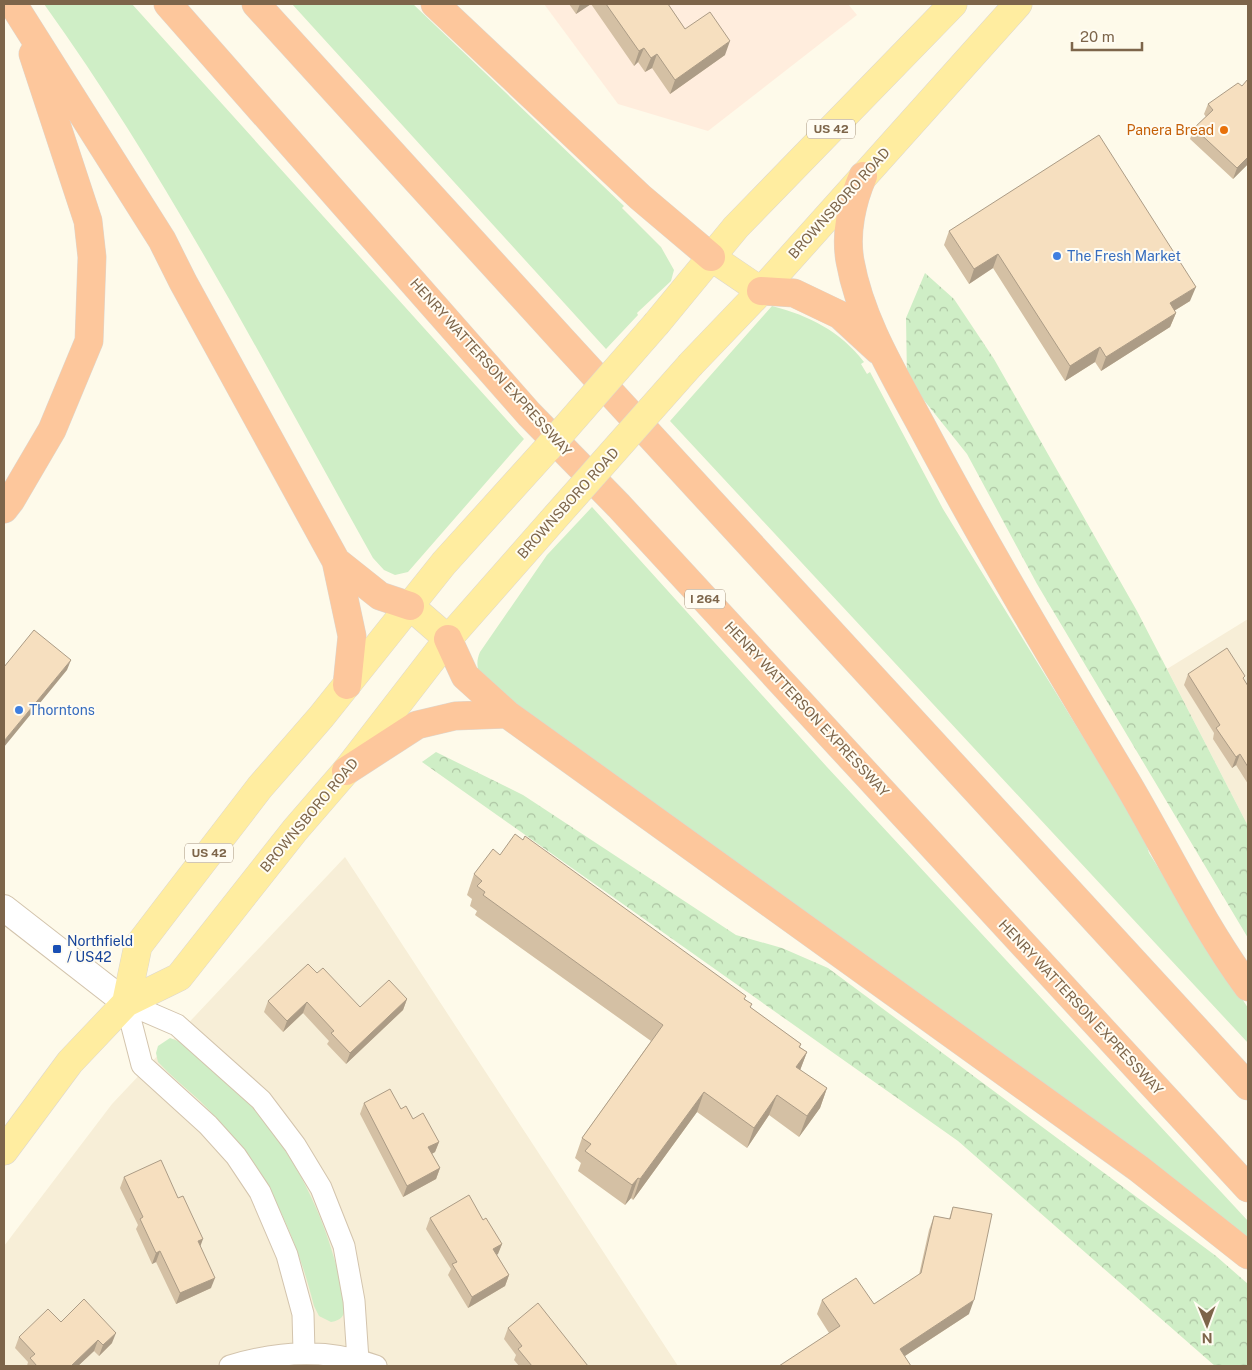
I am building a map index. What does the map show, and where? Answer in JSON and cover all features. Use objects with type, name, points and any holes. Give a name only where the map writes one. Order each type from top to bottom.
[{"type":"highway","name":"HENRY WATTERSON EXPRESSWAY","points":[[168,4],[529,414],[619,506],[1248,1188]]},
{"type":"highway","points":[[256,4],[570,349],[1248,1086]]},
{"type":"highway","points":[[435,4],[640,197],[711,258]]},
{"type":"highway","points":[[4,509],[12,500],[52,430],[89,341],[92,257],[88,221],[16,9]]},
{"type":"highway","points":[[16,9],[162,240],[182,282],[336,561],[352,636],[347,685]]},
{"type":"highway","points":[[863,176],[855,195],[850,226],[850,260],[862,303],[884,356],[981,538],[1127,783],[1200,914],[1248,987]]},
{"type":"highway","points":[[761,291],[794,293],[840,315],[884,356]]},
{"type":"highway","points":[[336,561],[380,596],[410,606]]},
{"type":"highway","points":[[448,639],[465,676],[507,714],[1138,1168],[1248,1255]]},
{"type":"highway","points":[[346,771],[417,725],[455,716],[507,714]]},
{"type":"main road","name":"US 42","points":[[126,1003],[138,946],[260,787],[347,685],[444,563],[657,323],[743,220],[953,4]]},
{"type":"main road","name":"BROWNSBORO ROAD","points":[[126,1003],[179,977],[295,830],[346,771],[448,639],[691,364],[761,291],[1018,4]]},
{"type":"main road","points":[[711,258],[761,291]]},
{"type":"main road","points":[[410,606],[448,639]]},
{"type":"main road","points":[[4,1151],[70,1062],[126,1003]]},
{"type":"street","points":[[4,908],[126,1003],[177,1025],[261,1100],[295,1146],[321,1188],[344,1246],[367,1363],[332,1355],[304,1352],[268,1356],[230,1366]]},
{"type":"street","points":[[126,1003],[142,1065],[208,1125],[236,1156],[260,1192],[289,1263],[303,1314],[304,1352]]},
{"type":"shaded area","points":[[544,4],[848,4],[857,15],[708,131],[618,104]]},
{"type":"shaded area","points":[[1248,619],[1248,826],[1167,669]]},
{"type":"shaded area","points":[[345,857],[678,1366],[4,1366],[4,1246],[112,1104]]},
{"type":"green space","points":[[44,4],[132,4],[524,439],[408,572],[395,575],[384,570],[373,558],[256,346],[175,206],[90,70]]},
{"type":"green space","points":[[292,4],[413,4],[624,206],[622,208],[661,247],[674,270],[671,281],[637,313],[638,315],[606,349]]},
{"type":"green space","points":[[925,273],[954,299],[994,359],[1137,611],[1248,826],[1248,938],[1037,584],[967,454],[907,379],[906,318]]},
{"type":"green space","points":[[772,306],[823,326],[845,342],[864,362],[861,364],[867,374],[870,372],[943,509],[1144,836],[1149,853],[1248,1008],[1248,1043],[670,421]]},
{"type":"green space","points":[[592,507],[827,767],[1248,1221],[1248,1239],[488,685],[478,670],[477,662],[480,652],[547,555]]},
{"type":"green space","points":[[436,752],[523,795],[736,935],[782,948],[828,968],[1216,1256],[1248,1284],[1248,1366],[1215,1366],[958,1141],[422,762]]},
{"type":"green space","points":[[170,1038],[178,1041],[228,1081],[252,1106],[290,1158],[305,1184],[329,1241],[346,1305],[340,1319],[331,1322],[319,1316],[285,1221],[272,1195],[241,1147],[200,1101],[158,1062],[156,1053],[158,1046]]},
{"type":"building","points":[[606,4],[668,4],[685,29],[710,12],[730,41],[675,80],[657,54],[651,58],[644,48],[639,51]]},
{"type":"building","name":"Panera Bread","points":[[1248,79],[1248,157],[1237,168],[1194,128],[1213,110],[1208,104],[1238,83],[1242,86]]},
{"type":"building","name":"The Fresh Market","points":[[1099,135],[1196,287],[1170,303],[1176,313],[1106,357],[1100,347],[1070,366],[998,254],[974,269],[949,231]]},
{"type":"building","name":"Thorntons","points":[[34,630],[71,660],[4,741],[4,667]]},
{"type":"building","points":[[1227,648],[1245,676],[1243,678],[1248,686],[1248,767],[1240,754],[1236,757],[1216,728],[1220,725],[1188,674]]},
{"type":"building","points":[[515,834],[523,840],[525,836],[746,996],[744,999],[752,1004],[750,1007],[801,1044],[799,1047],[807,1052],[796,1067],[827,1088],[807,1116],[777,1095],[754,1128],[704,1092],[640,1179],[638,1178],[632,1185],[585,1151],[591,1144],[582,1138],[663,1025],[483,895],[485,892],[477,886],[482,881],[474,874],[493,849],[500,855]]},
{"type":"building","points":[[308,964],[317,973],[323,968],[360,1007],[389,980],[407,999],[350,1053],[331,1033],[334,1031],[307,1002],[287,1021],[268,1001]]},
{"type":"building","points":[[390,1089],[401,1109],[406,1106],[413,1119],[423,1113],[439,1142],[428,1147],[440,1168],[407,1186],[364,1103]]},
{"type":"building","points":[[161,1160],[178,1198],[183,1196],[203,1239],[198,1241],[215,1278],[180,1293],[160,1251],[156,1253],[140,1219],[143,1217],[124,1177]]},
{"type":"building","points":[[469,1195],[483,1220],[486,1218],[502,1244],[493,1249],[509,1275],[472,1297],[452,1264],[457,1262],[430,1218]]},
{"type":"building","points":[[953,1207],[992,1214],[974,1300],[900,1349],[911,1366],[779,1366],[840,1326],[822,1300],[856,1278],[874,1304],[921,1273],[934,1216],[950,1219]]},
{"type":"building","points":[[84,1299],[116,1333],[103,1345],[98,1340],[71,1366],[37,1366],[30,1358],[35,1354],[19,1337],[48,1309],[61,1322]]},
{"type":"building","points":[[538,1303],[588,1366],[532,1366],[518,1349],[522,1346],[508,1328]]},
{"type":"place","name":"Panera Bread","points":[[1224,130]]},
{"type":"place","name":"The Fresh Market","points":[[1057,256]]},
{"type":"place","name":"Thorntons","points":[[19,710]]},
{"type":"place","name":"Northfield / US42","points":[[57,949]]}]
